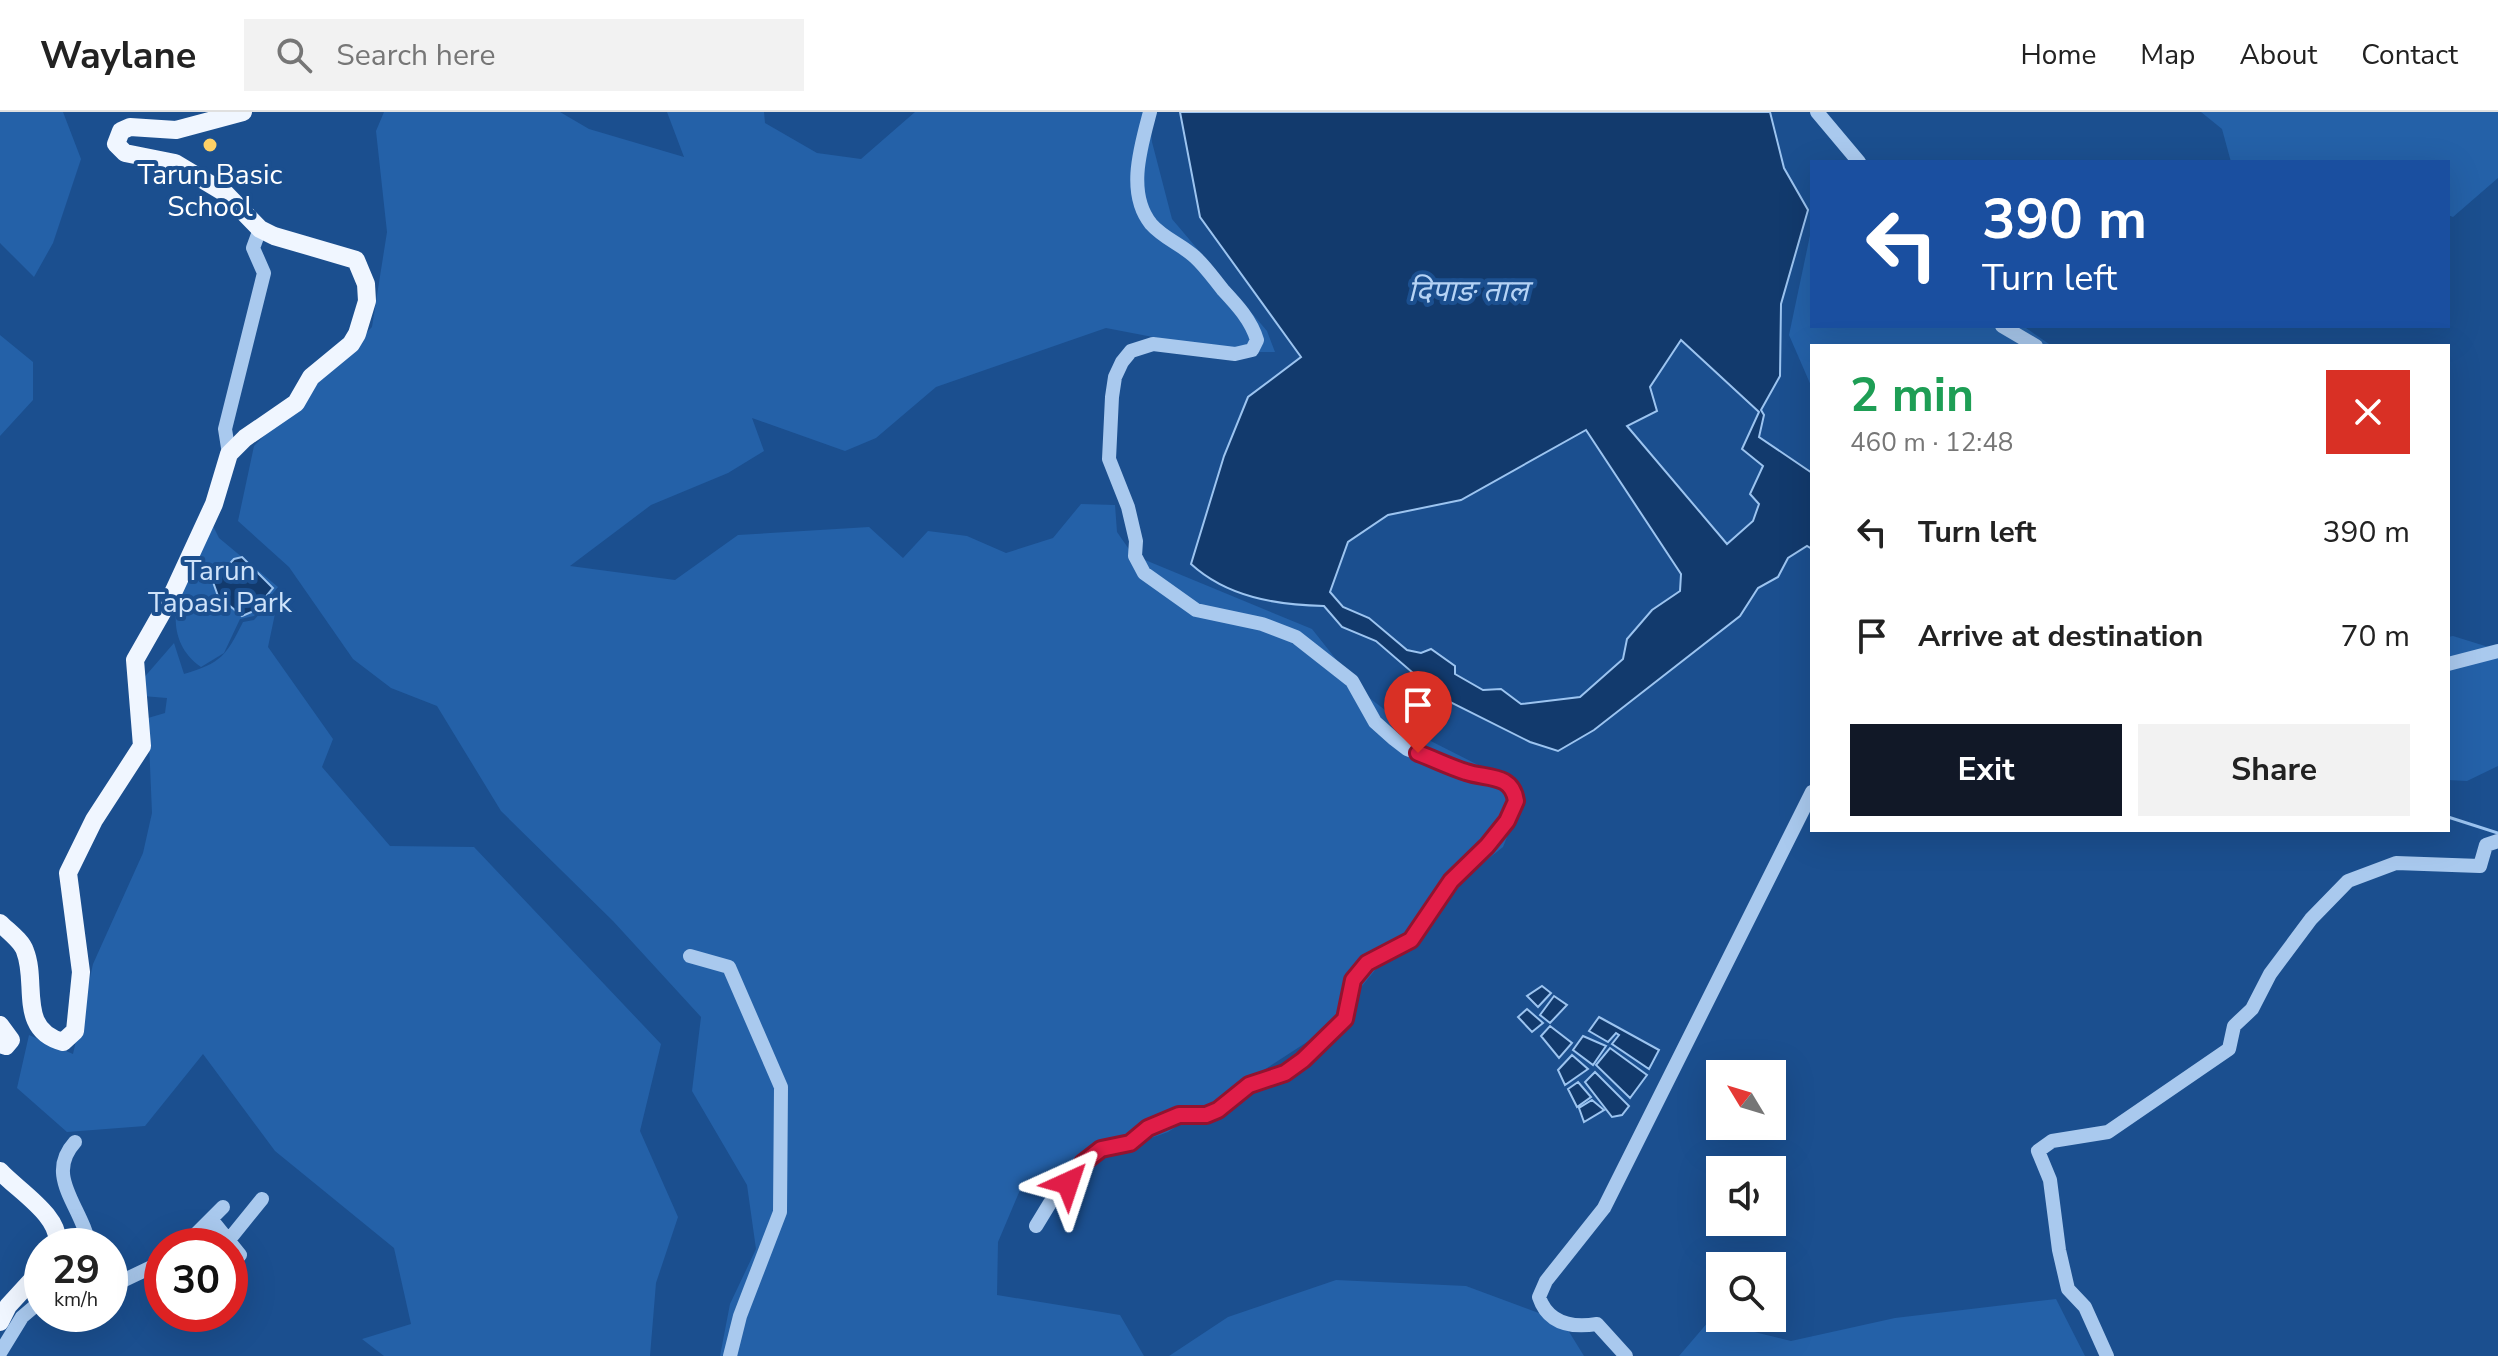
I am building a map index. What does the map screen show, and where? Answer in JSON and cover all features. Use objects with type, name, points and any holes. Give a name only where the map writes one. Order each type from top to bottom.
[{"type":"main road","points":[[0,923],[25,948],[29,969],[29,1006],[36,1023],[55,1040],[63,1042],[75,1031],[81,972],[68,873],[94,820],[142,746],[135,660],[172,595],[214,504],[229,454],[245,438],[296,403],[311,377],[351,344],[367,301],[366,284],[356,260],[317,251],[260,229],[225,193],[175,163],[125,153],[116,144],[121,131],[130,127],[176,130],[243,112]]},
{"type":"main road","points":[[0,1025],[11,1040],[6,1046],[0,1044]]},
{"type":"main road","points":[[0,1171],[54,1228]]},
{"type":"main road","points":[[0,1322],[8,1306],[24,1289]]},
{"type":"street","points":[[1036,1226],[1050,1203],[1093,1154],[1130,1143],[1162,1121],[1218,1110],[1249,1085],[1294,1067],[1336,1031],[1345,1019],[1353,980],[1372,958],[1385,955],[1411,940],[1451,881],[1487,846],[1507,821],[1516,801],[1513,789],[1504,780],[1465,772],[1407,749],[1375,722],[1352,681],[1296,637],[1250,620],[1196,610],[1144,573],[1135,556],[1136,541],[1128,507],[1109,459],[1112,397],[1122,362],[1131,351],[1153,344],[1235,354],[1252,350],[1257,340],[1252,324],[1211,274],[1151,223],[1144,210],[1137,188],[1142,136],[1150,112]]},
{"type":"street","points":[[1817,112],[1857,160]]},
{"type":"street","points":[[229,454],[225,429],[264,273],[253,248],[260,229]]},
{"type":"street","points":[[2005,328],[2033,344]]},
{"type":"street","points":[[2450,663],[2498,651]]},
{"type":"street","points":[[1626,1356],[1597,1324],[1575,1328],[1560,1322],[1543,1309],[1539,1297],[1546,1281],[1604,1208],[1810,796]]},
{"type":"street","points":[[2107,1356],[2085,1307],[2068,1289],[2059,1250],[2050,1180],[2038,1151],[2052,1141],[2108,1132],[2229,1049],[2234,1026],[2252,1009],[2270,974],[2311,919],[2348,881],[2396,863],[2480,866],[2486,845],[2498,841]]},
{"type":"street","points":[[690,956],[729,967],[781,1087],[780,1212],[740,1316],[730,1356]]},
{"type":"street","points":[[75,1142],[64,1154],[61,1180],[87,1228]]},
{"type":"street","points":[[239,1228],[262,1199]]},
{"type":"street","points":[[202,1228],[223,1207]]},
{"type":"street","points":[[211,1219],[218,1228]]},
{"type":"street","points":[[0,1353],[24,1315]]},
{"type":"green space","points":[[0,112],[63,112],[81,159],[53,243],[34,277],[0,243]]},
{"type":"green space","points":[[384,112],[560,112],[589,129],[684,157],[667,112],[764,112],[765,123],[817,153],[861,159],[915,112],[1149,112],[1152,142],[1172,219],[1267,331],[1275,352],[1231,352],[1106,328],[936,387],[876,438],[845,451],[752,418],[764,451],[728,473],[651,505],[570,566],[675,580],[738,535],[869,527],[903,558],[928,531],[967,536],[1006,553],[1053,538],[1081,504],[1115,505],[1117,532],[1133,555],[1312,629],[1362,692],[1413,732],[1484,768],[1521,802],[1503,847],[1424,910],[1327,1029],[1168,1132],[1023,1183],[998,1242],[997,1295],[1120,1315],[1144,1356],[720,1356],[730,1304],[756,1249],[747,1185],[692,1091],[701,1017],[613,921],[501,811],[437,706],[391,688],[353,659],[289,567],[238,521],[254,446],[372,327],[387,232],[376,131]]},
{"type":"green space","points":[[2201,112],[2498,112],[2498,178],[2453,217],[2450,216],[2450,160],[2230,160],[2222,129]]},
{"type":"green space","points":[[1810,235],[1810,328],[2026,328],[2049,344],[1810,344],[1810,383],[1789,335]]},
{"type":"green space","points":[[0,335],[33,362],[33,400],[0,436]]},
{"type":"green space","name":"Tarun Tapasi Park","points":[[210,520],[219,538],[278,587],[254,616],[240,619],[224,653],[201,667],[186,652],[178,634],[176,616],[178,596],[185,576]]},
{"type":"green space","points":[[280,590],[268,647],[333,739],[322,767],[390,846],[474,847],[661,1044],[640,1131],[678,1217],[656,1283],[650,1356],[384,1356],[362,1339],[411,1324],[394,1248],[275,1151],[203,1054],[145,1126],[67,1132],[17,1088],[29,1035],[73,1054],[93,964],[143,853],[152,813],[148,718],[165,713],[167,698],[142,696],[141,681],[174,643],[184,674],[214,662],[227,650],[243,622],[254,620]]},
{"type":"green space","points":[[2450,637],[2498,650],[2498,766],[2467,781],[2450,780]]},
{"type":"green space","points":[[1336,1280],[1466,1286],[1563,1322],[1584,1356],[1169,1356],[1228,1317]]},
{"type":"green space","points":[[2056,1299],[2085,1356],[1679,1356],[1706,1324],[1706,1332],[1754,1332],[1791,1341],[1895,1318]]},
{"type":"water","name":"दिपाङ ताल","points":[[1180,112],[1770,112],[1784,168],[1808,210],[1781,304],[1780,376],[1761,410],[1764,415],[1759,437],[1810,472],[1810,548],[1807,546],[1788,558],[1778,577],[1758,588],[1740,616],[1594,730],[1558,751],[1530,742],[1442,698],[1376,641],[1342,627],[1324,606],[1288,604],[1236,592],[1191,564],[1224,456],[1248,397],[1301,357],[1200,217]],"holes":[[[1681,340],[1759,412],[1742,449],[1763,466],[1750,494],[1759,504],[1753,521],[1727,544],[1627,426],[1657,411],[1650,387]],[[1586,430],[1681,574],[1680,591],[1652,610],[1627,639],[1623,659],[1580,697],[1521,704],[1501,689],[1483,690],[1455,674],[1455,666],[1431,649],[1421,653],[1407,650],[1369,618],[1343,607],[1330,592],[1348,542],[1388,515],[1461,500]]]},
{"type":"water","points":[[242,557],[273,588],[254,611],[242,616],[218,596],[213,582],[234,559]]},
{"type":"water","points":[[1542,986],[1551,993],[1538,1007],[1527,996]]},
{"type":"water","points":[[1554,996],[1567,1005],[1550,1023],[1540,1015]]},
{"type":"water","points":[[1527,1009],[1543,1023],[1532,1032],[1518,1017]]},
{"type":"water","points":[[1599,1017],[1659,1050],[1649,1069],[1612,1044],[1619,1035],[1616,1033],[1608,1042],[1589,1031]]},
{"type":"water","points":[[1550,1026],[1572,1043],[1559,1058],[1541,1036]]},
{"type":"water","points":[[1583,1036],[1606,1046],[1593,1065],[1573,1050]]},
{"type":"water","points":[[1610,1048],[1647,1075],[1630,1098],[1596,1065]]},
{"type":"water","points":[[1572,1055],[1588,1069],[1565,1085],[1558,1070]]},
{"type":"water","points":[[1595,1072],[1629,1106],[1622,1115],[1612,1117],[1585,1082]]},
{"type":"water","points":[[1578,1082],[1591,1097],[1577,1107],[1568,1089]]},
{"type":"water","points":[[1592,1100],[1604,1110],[1584,1122],[1579,1108]]},
{"type":"waterway","points":[[2450,818],[2498,833]]},
{"type":"place","name":"Tarun Basic School","points":[[210,145]]},
{"type":"route","points":[[1068,1183],[1083,1163],[1101,1149],[1130,1143],[1148,1128],[1179,1115],[1206,1115],[1218,1110],[1249,1085],[1274,1078],[1294,1067],[1336,1031],[1345,1019],[1353,980],[1367,963],[1411,940],[1451,881],[1487,846],[1507,821],[1516,801],[1513,789],[1504,780],[1465,772],[1418,753]]}]
